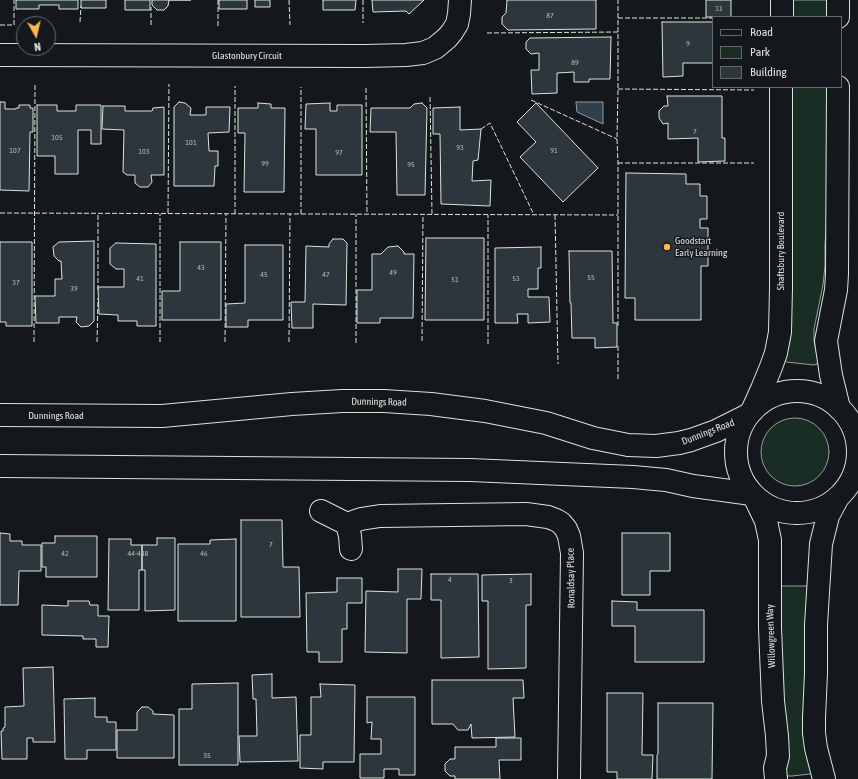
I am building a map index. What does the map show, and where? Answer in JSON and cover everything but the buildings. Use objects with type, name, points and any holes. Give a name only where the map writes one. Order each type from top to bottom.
[{"type":"street","name":"Glastonbury Circuit","points":[[0,55],[365,56],[423,53],[435,48],[452,32],[457,24],[460,14],[460,0]]},
{"type":"street","points":[[782,0],[782,16]]},
{"type":"street","points":[[838,0],[838,16]]},
{"type":"street","name":"Shaftsbury Boulevard","points":[[750,413],[771,367],[776,353],[780,332],[782,88]]},
{"type":"street","points":[[824,779],[816,748],[814,733],[816,625],[821,544],[828,516],[852,478],[857,465],[858,452],[858,445],[854,431],[831,375],[826,341],[836,290],[837,274],[838,88]]},
{"type":"street","points":[[845,408],[816,394],[795,391],[784,392],[765,400],[750,413],[742,425],[738,435],[735,452],[738,469],[742,480],[753,495],[763,503],[784,512],[812,512],[822,508],[858,483]]},
{"type":"street","name":"Dunnings Road","points":[[0,415],[162,416],[292,404],[342,401],[384,401],[431,404],[485,411],[546,423],[593,438],[621,444],[656,446],[691,440],[716,431],[750,413]]},
{"type":"street","points":[[0,466],[470,470],[633,476],[666,480],[753,495]]},
{"type":"street","name":"Willowgreen Way","points":[[753,495],[766,521],[770,540],[770,628],[778,756],[775,768],[776,779]]},
{"type":"street","points":[[321,511],[348,524],[351,549]]},
{"type":"street","name":"Ronaldsay Place","points":[[348,524],[362,519],[380,516],[526,514],[548,517],[561,523],[569,536],[572,553],[569,779]]},
{"type":"green space","points":[[793,0],[829,0],[828,16],[793,16]]},
{"type":"green space","points":[[792,88],[828,88],[828,208],[823,285],[814,329],[814,341],[818,361],[817,364],[786,362],[783,360],[788,345],[791,327]]},
{"type":"green space","points":[[788,418],[802,418],[814,423],[824,433],[829,445],[829,459],[824,471],[814,481],[802,486],[788,486],[776,481],[766,471],[761,459],[761,445],[766,433],[776,423]]},
{"type":"green space","points":[[779,586],[810,586],[806,688],[803,718],[810,774],[787,776],[786,773],[788,751],[786,717],[782,689]]},
{"type":"water","points":[[576,102],[603,102],[603,124],[577,112]]},
{"type":"fence","points":[[0,25],[14,25],[14,0]]},
{"type":"fence","points":[[218,0],[218,27]]},
{"type":"fence","points":[[289,0],[290,25]]},
{"type":"fence","points":[[363,0],[363,23]]},
{"type":"fence","points":[[618,0],[618,326]]},
{"type":"fence","points":[[80,22],[81,6]]},
{"type":"fence","points":[[151,7],[151,25]]},
{"type":"fence","points":[[618,18],[712,18]]},
{"type":"fence","points":[[487,33],[619,32]]},
{"type":"fence","points":[[34,342],[35,84]]},
{"type":"fence","points":[[168,213],[169,84]]},
{"type":"fence","points":[[235,86],[235,214]]},
{"type":"fence","points":[[301,87],[301,214]]},
{"type":"fence","points":[[366,88],[367,214]]},
{"type":"fence","points":[[618,89],[754,90]]},
{"type":"fence","points":[[430,97],[432,214]]},
{"type":"fence","points":[[531,100],[617,139]]},
{"type":"fence","points":[[481,129],[490,123],[534,215]]},
{"type":"fence","points":[[618,163],[754,163]]},
{"type":"fence","points":[[0,213],[618,215]]},
{"type":"fence","points":[[98,214],[98,290]]},
{"type":"fence","points":[[160,214],[160,342]]},
{"type":"fence","points":[[225,342],[226,214]]},
{"type":"fence","points":[[289,342],[290,214]]},
{"type":"fence","points":[[356,214],[356,343]]},
{"type":"fence","points":[[422,341],[423,214]]},
{"type":"fence","points":[[488,215],[488,344]]},
{"type":"fence","points":[[555,215],[558,364]]},
{"type":"fence","points":[[97,342],[98,298]]},
{"type":"fence","points":[[618,344],[618,379]]},
{"type":"place","name":"Goodstart Early Learning","points":[[667,247]]}]
